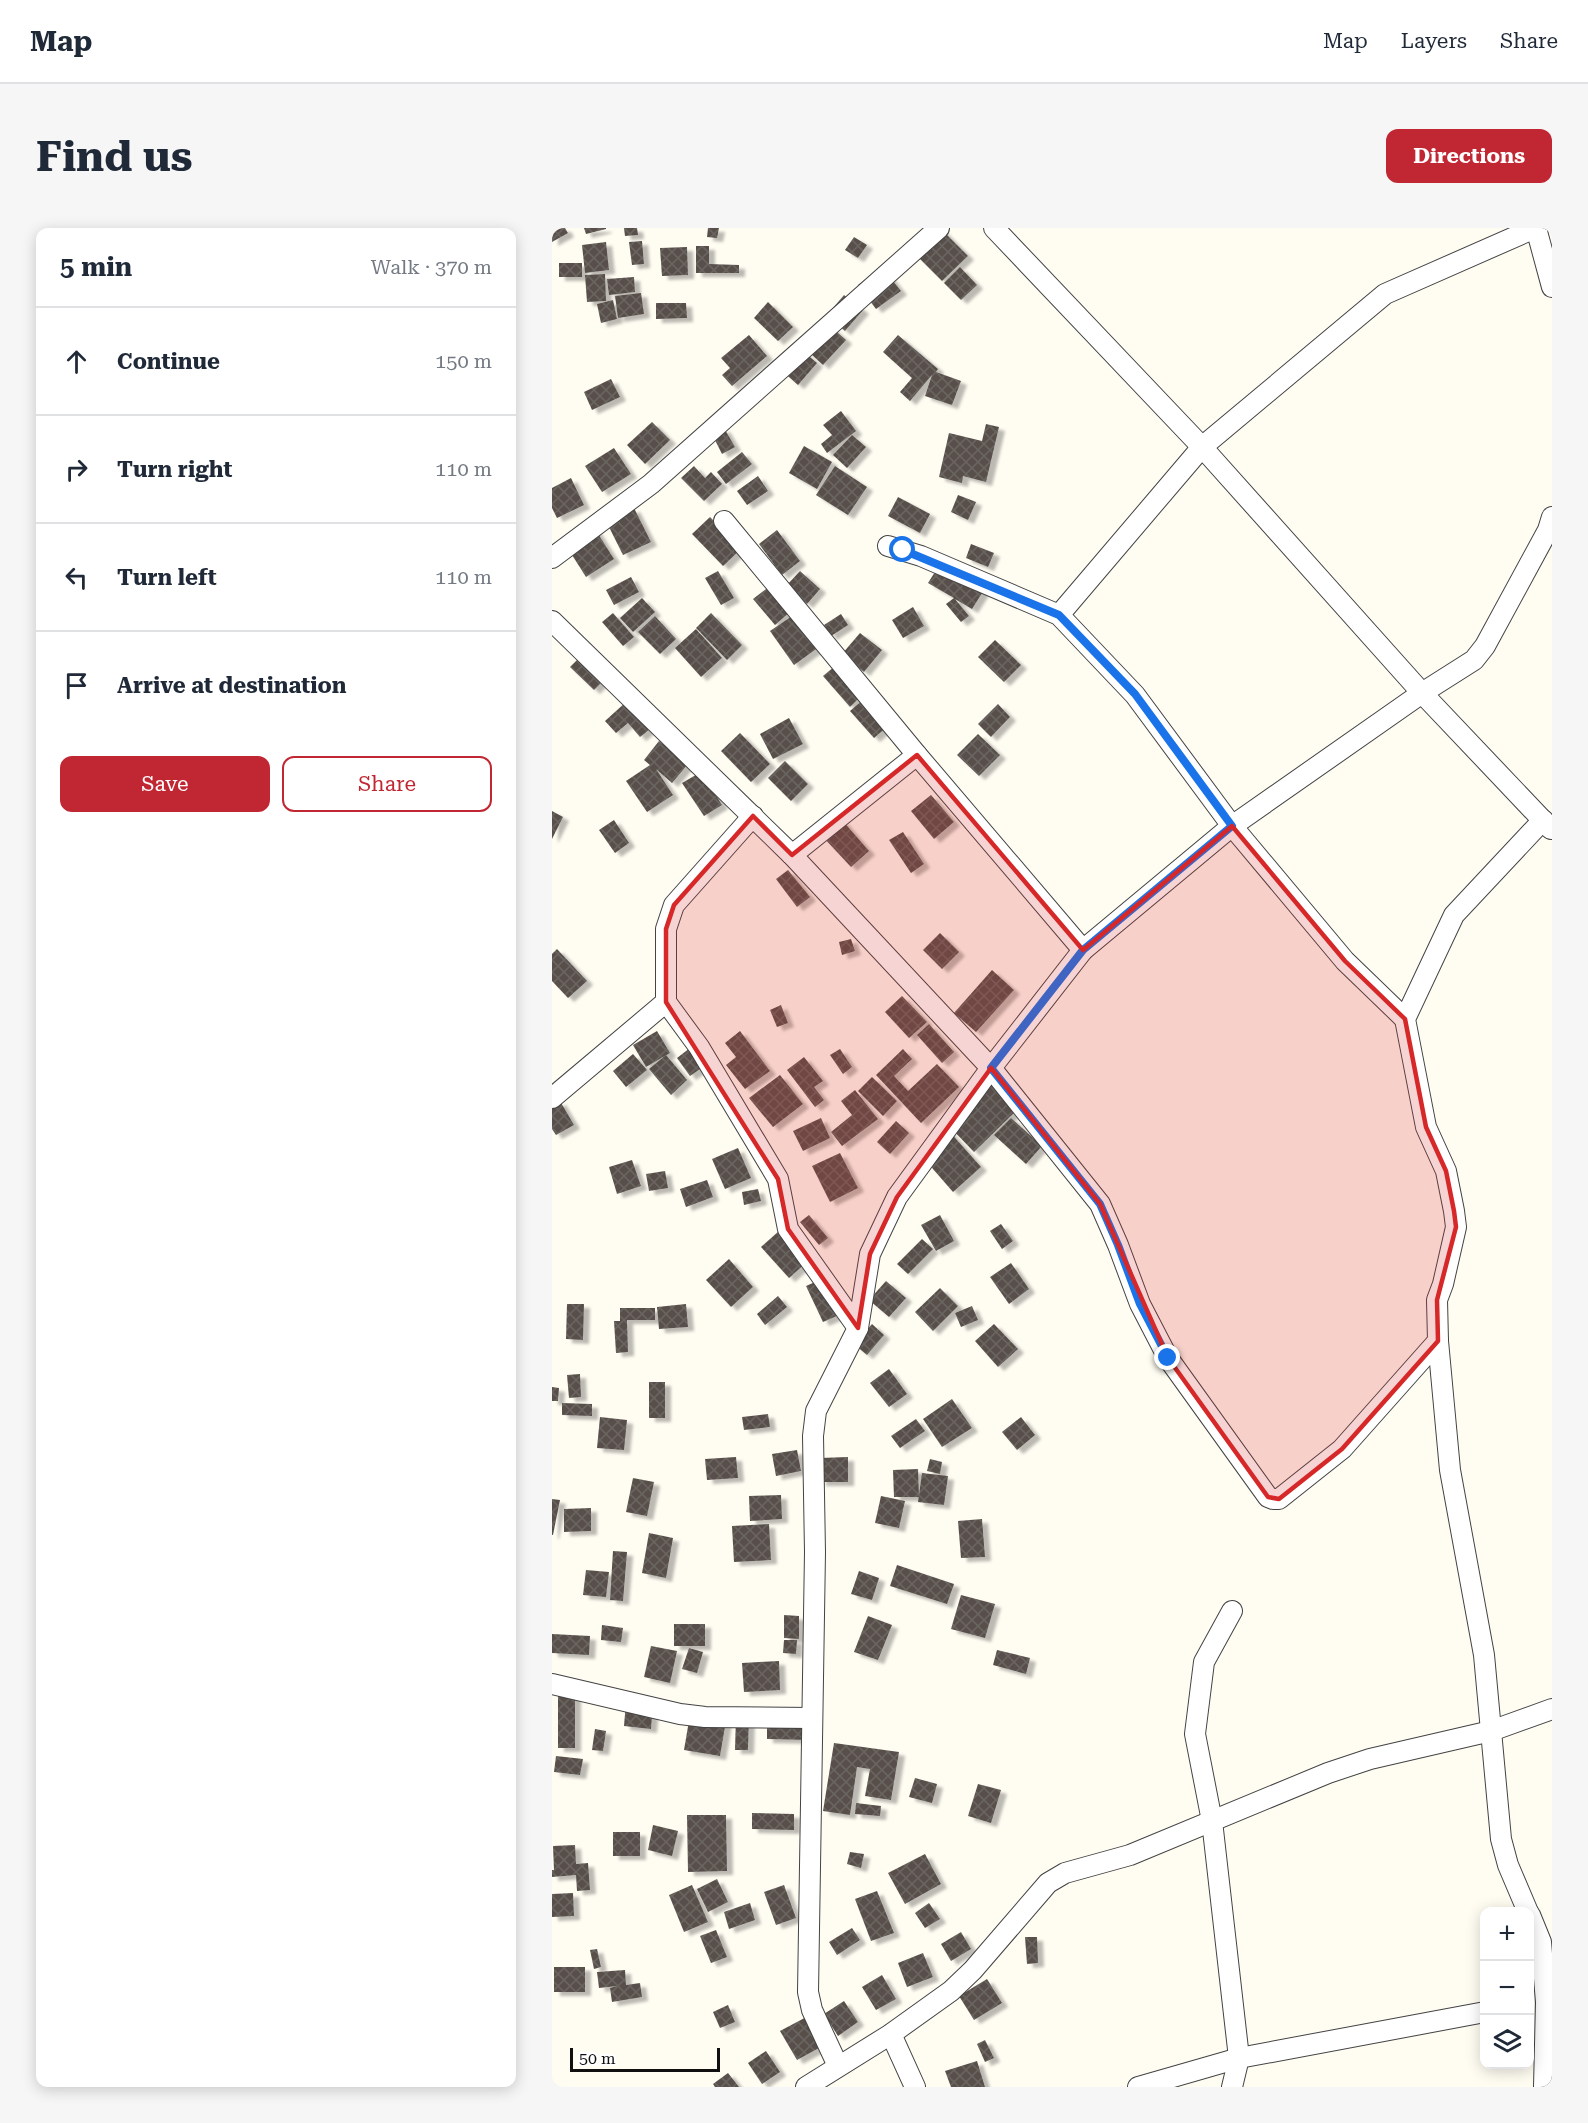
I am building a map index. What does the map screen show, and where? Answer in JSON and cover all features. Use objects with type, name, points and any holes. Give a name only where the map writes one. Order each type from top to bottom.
[{"type":"street","points":[[552,558],[651,484],[939,228]]},
{"type":"street","points":[[994,228],[1202,447],[1422,693],[1548,825],[1454,915],[1405,1019]]},
{"type":"street","points":[[1059,615],[1202,447],[1385,294],[1535,228],[1552,287]]},
{"type":"street","points":[[837,2066],[812,2010],[808,1992],[815,1552],[813,1436],[816,1411],[858,1328],[870,1254],[897,1197],[991,1068],[1083,950],[1232,826],[1422,693],[1474,660],[1485,646],[1548,530],[1552,517]]},
{"type":"street","points":[[724,521],[917,755],[1083,950]]},
{"type":"street","points":[[888,546],[921,556],[1059,615],[1135,694],[1232,826],[1345,961],[1405,1019],[1426,1127],[1446,1171],[1455,1219],[1456,1227],[1451,1250],[1437,1300],[1438,1341],[1450,1470],[1484,1655],[1501,1839],[1508,1865],[1526,1907]]},
{"type":"street","points":[[552,621],[792,855],[991,1068],[1100,1204],[1140,1304],[1168,1358],[1268,1497],[1279,1499],[1342,1449],[1438,1341]]},
{"type":"street","points":[[792,855],[917,755]]},
{"type":"street","points":[[753,816],[674,905],[666,929],[666,1002],[699,1047],[778,1179],[788,1229],[858,1328]]},
{"type":"street","points":[[552,1098],[666,1002]]},
{"type":"street","points":[[1232,1611],[1204,1662],[1195,1734],[1212,1821],[1239,2058],[1233,2087]]},
{"type":"street","points":[[552,1684],[680,1714],[705,1717],[812,1718]]},
{"type":"street","points":[[806,2087],[891,2034],[951,1991],[966,1977],[1048,1883],[1065,1873],[1130,1855],[1328,1773],[1371,1760],[1491,1731],[1552,1709]]},
{"type":"street","points":[[1534,1925],[1541,1942],[1544,2087]]},
{"type":"street","points":[[1138,2087],[1239,2058],[1480,2013]]},
{"type":"street","points":[[891,2034],[915,2087]]},
{"type":"highlighted area","points":[[917,755],[1083,950],[1232,826],[1345,961],[1405,1019],[1426,1127],[1446,1171],[1456,1227],[1437,1300],[1438,1341],[1342,1449],[1279,1499],[1268,1497],[1168,1358],[1100,1204],[991,1068],[897,1197],[870,1254],[858,1328],[788,1229],[778,1179],[666,1002],[666,929],[674,905],[753,816],[792,855]]},
{"type":"building","points":[[552,228],[565,228],[568,233],[552,242]]},
{"type":"building","points":[[584,228],[606,228],[606,229],[586,234]]},
{"type":"building","points":[[624,228],[637,228],[638,235],[625,236]]},
{"type":"building","points":[[708,228],[719,228],[717,238],[707,237]]},
{"type":"building","points":[[940,228],[968,256],[942,281],[914,253]]},
{"type":"building","points":[[854,237],[867,245],[858,258],[845,250]]},
{"type":"building","points":[[642,241],[644,264],[632,265],[629,242]]},
{"type":"building","points":[[606,242],[609,270],[585,273],[582,245]]},
{"type":"building","points":[[696,246],[709,246],[709,264],[739,265],[739,273],[696,273]]},
{"type":"building","points":[[687,247],[688,275],[662,276],[660,248]]},
{"type":"building","points":[[559,263],[582,263],[582,277],[559,277]]},
{"type":"building","points":[[882,267],[901,291],[876,309],[858,285]]},
{"type":"building","points":[[960,267],[977,285],[961,300],[944,283]]},
{"type":"building","points":[[605,274],[606,301],[587,302],[585,275]]},
{"type":"building","points":[[634,277],[635,292],[609,295],[607,279]]},
{"type":"building","points":[[641,293],[644,314],[618,318],[615,296]]},
{"type":"building","points":[[844,295],[863,310],[845,331],[827,315]]},
{"type":"building","points":[[613,300],[617,319],[601,323],[597,304]]},
{"type":"building","points":[[768,302],[793,327],[778,341],[754,318]]},
{"type":"building","points":[[656,303],[686,303],[687,318],[656,319]]},
{"type":"building","points":[[822,319],[846,340],[823,365],[800,344]]},
{"type":"building","points":[[749,335],[767,356],[732,386],[722,375],[730,368],[721,358]]},
{"type":"building","points":[[898,335],[938,369],[936,372],[961,381],[952,405],[925,396],[932,375],[910,401],[900,392],[912,378],[883,352]]},
{"type":"building","points":[[798,347],[817,363],[798,385],[779,368]]},
{"type":"building","points":[[611,379],[620,397],[592,410],[584,392]]},
{"type":"building","points":[[841,411],[856,431],[827,453],[821,444],[832,435],[823,425]]},
{"type":"building","points":[[652,422],[670,440],[645,464],[627,445]]},
{"type":"building","points":[[986,424],[999,427],[986,482],[963,476],[962,483],[939,477],[949,433],[982,441]]},
{"type":"building","points":[[724,428],[735,447],[722,454],[712,434]]},
{"type":"building","points":[[852,435],[866,447],[847,468],[833,455]]},
{"type":"building","points":[[804,446],[832,462],[817,489],[789,473]]},
{"type":"building","points":[[614,448],[631,474],[602,492],[585,466]]},
{"type":"building","points":[[742,452],[752,464],[726,484],[717,472]]},
{"type":"building","points":[[694,466],[705,478],[711,472],[722,484],[704,501],[681,478]]},
{"type":"building","points":[[835,466],[867,487],[848,515],[816,495]]},
{"type":"building","points":[[758,476],[768,491],[747,505],[737,491]]},
{"type":"building","points":[[571,478],[584,505],[557,518],[552,508],[552,488]]},
{"type":"building","points":[[958,495],[976,502],[968,520],[951,512]]},
{"type":"building","points":[[898,497],[930,514],[920,533],[888,516]]},
{"type":"building","points":[[634,508],[651,542],[623,555],[606,521]]},
{"type":"building","points":[[710,517],[741,549],[723,566],[692,534]]},
{"type":"building","points":[[595,529],[614,559],[586,577],[567,547]]},
{"type":"building","points":[[777,530],[800,561],[782,575],[759,544]]},
{"type":"building","points":[[971,544],[994,553],[988,567],[966,558]]},
{"type":"building","points":[[940,564],[984,590],[972,609],[955,599],[969,616],[961,622],[946,604],[954,598],[928,583]]},
{"type":"building","points":[[718,571],[734,598],[721,605],[705,578]]},
{"type":"building","points":[[800,571],[820,589],[807,604],[786,586]]},
{"type":"building","points":[[631,577],[639,592],[614,605],[606,590]]},
{"type":"building","points":[[770,586],[791,611],[775,625],[753,599]]},
{"type":"building","points":[[642,598],[655,612],[633,632],[620,618]]},
{"type":"building","points":[[913,607],[924,626],[903,638],[892,620]]},
{"type":"building","points":[[613,613],[634,637],[623,646],[602,622]]},
{"type":"building","points":[[711,613],[742,645],[727,660],[696,628]]},
{"type":"building","points":[[795,614],[819,647],[794,665],[770,631]]},
{"type":"building","points":[[841,614],[848,625],[831,636],[824,625]]},
{"type":"building","points":[[655,616],[676,639],[660,654],[638,632]]},
{"type":"building","points":[[696,629],[722,658],[701,677],[675,648]]},
{"type":"building","points":[[860,633],[882,650],[864,672],[842,654]]},
{"type":"building","points":[[995,640],[1021,665],[1004,682],[978,657]]},
{"type":"building","points":[[580,657],[604,680],[594,690],[570,667]]},
{"type":"building","points":[[835,666],[861,696],[850,707],[823,676]]},
{"type":"building","points":[[864,699],[888,726],[874,738],[850,711]]},
{"type":"building","points":[[626,702],[650,729],[640,737],[628,723],[616,733],[605,721]]},
{"type":"building","points":[[998,704],[1010,717],[991,737],[978,724]]},
{"type":"building","points":[[789,718],[803,744],[773,759],[760,734]]},
{"type":"building","points":[[740,733],[770,764],[751,782],[721,751]]},
{"type":"building","points":[[978,734],[1000,755],[979,776],[957,755]]},
{"type":"building","points":[[659,741],[688,764],[672,783],[656,769],[673,795],[647,812],[626,781],[650,765],[644,760]]},
{"type":"building","points":[[785,761],[808,784],[791,801],[768,778]]},
{"type":"building","points":[[701,772],[722,805],[704,816],[682,783]]},
{"type":"building","points":[[931,795],[954,822],[934,839],[911,811]]},
{"type":"building","points":[[552,811],[563,817],[552,839]]},
{"type":"building","points":[[614,820],[629,843],[615,853],[599,830]]},
{"type":"building","points":[[842,820],[869,851],[851,867],[823,837]]},
{"type":"building","points":[[903,832],[924,864],[911,873],[889,840]]},
{"type":"building","points":[[788,870],[810,897],[797,907],[776,879]]},
{"type":"building","points":[[940,933],[959,952],[942,969],[923,950]]},
{"type":"building","points":[[851,939],[855,951],[842,955],[839,942]]},
{"type":"building","points":[[557,949],[587,981],[568,998],[552,981],[552,954]]},
{"type":"building","points":[[992,970],[1014,990],[976,1032],[954,1013]]},
{"type":"building","points":[[902,996],[927,1022],[909,1038],[885,1012]]},
{"type":"building","points":[[781,1005],[788,1023],[777,1027],[770,1010]]},
{"type":"building","points":[[929,1024],[954,1052],[942,1063],[917,1035]]},
{"type":"building","points":[[657,1031],[670,1053],[646,1067],[633,1045]]},
{"type":"building","points":[[740,1031],[770,1071],[745,1089],[726,1065],[736,1057],[725,1043]]},
{"type":"building","points":[[690,1048],[703,1067],[690,1076],[677,1058]]},
{"type":"building","points":[[840,1049],[852,1067],[843,1074],[830,1055]]},
{"type":"building","points":[[903,1049],[912,1059],[894,1076],[908,1091],[937,1064],[959,1087],[921,1123],[876,1075]]},
{"type":"building","points":[[633,1054],[647,1070],[626,1087],[613,1071]]},
{"type":"building","points":[[666,1055],[687,1080],[671,1095],[649,1069]]},
{"type":"building","points":[[804,1057],[823,1081],[814,1087],[824,1100],[815,1107],[787,1070]]},
{"type":"building","points":[[780,1075],[803,1104],[773,1127],[749,1098]]},
{"type":"building","points":[[872,1077],[897,1101],[883,1116],[858,1091]]},
{"type":"building","points":[[994,1082],[1019,1108],[974,1152],[949,1126]]},
{"type":"building","points":[[855,1090],[878,1119],[842,1146],[831,1132],[852,1115],[841,1101]]},
{"type":"building","points":[[560,1101],[574,1125],[556,1135],[552,1129],[552,1105]]},
{"type":"building","points":[[821,1118],[830,1138],[803,1151],[793,1131]]},
{"type":"building","points":[[1011,1118],[1042,1146],[1026,1164],[994,1135]]},
{"type":"building","points":[[896,1121],[909,1133],[890,1154],[877,1142]]},
{"type":"building","points":[[948,1130],[981,1167],[953,1192],[920,1154]]},
{"type":"building","points":[[738,1148],[751,1178],[725,1189],[712,1159]]},
{"type":"building","points":[[840,1153],[858,1188],[830,1202],[812,1166]]},
{"type":"building","points":[[632,1160],[641,1186],[617,1194],[609,1167]]},
{"type":"building","points":[[665,1171],[668,1188],[649,1191],[646,1174]]},
{"type":"building","points":[[707,1180],[713,1197],[686,1207],[680,1189]]},
{"type":"building","points":[[758,1189],[761,1201],[744,1205],[742,1192]]},
{"type":"building","points":[[809,1215],[828,1238],[819,1245],[800,1222]]},
{"type":"building","points":[[940,1215],[954,1241],[936,1251],[921,1225]]},
{"type":"building","points":[[1001,1224],[1013,1241],[1002,1249],[990,1231]]},
{"type":"building","points":[[779,1231],[807,1262],[789,1278],[761,1247]]},
{"type":"building","points":[[922,1239],[933,1249],[908,1274],[897,1264]]},
{"type":"building","points":[[729,1259],[753,1287],[731,1307],[706,1280]]},
{"type":"building","points":[[1011,1263],[1029,1289],[1009,1304],[990,1277]]},
{"type":"building","points":[[822,1279],[839,1315],[823,1322],[806,1286]]},
{"type":"building","points":[[886,1281],[906,1298],[889,1317],[869,1300]]},
{"type":"building","points":[[940,1288],[958,1306],[933,1331],[915,1312]]},
{"type":"building","points":[[778,1296],[787,1307],[765,1325],[757,1314]]},
{"type":"building","points":[[567,1304],[584,1304],[583,1340],[566,1339]]},
{"type":"building","points":[[686,1304],[688,1327],[659,1329],[657,1307]]},
{"type":"building","points":[[972,1306],[978,1320],[961,1327],[955,1313]]},
{"type":"building","points":[[620,1308],[655,1308],[655,1320],[627,1320],[628,1352],[616,1353],[614,1321],[620,1321]]},
{"type":"building","points":[[872,1324],[884,1335],[867,1355],[854,1344]]},
{"type":"building","points":[[994,1324],[1018,1349],[998,1367],[975,1341]]},
{"type":"building","points":[[889,1369],[907,1394],[889,1407],[870,1383]]},
{"type":"building","points":[[580,1374],[581,1397],[569,1398],[567,1375]]},
{"type":"building","points":[[649,1382],[665,1382],[665,1418],[649,1418]]},
{"type":"building","points":[[552,1387],[559,1388],[558,1401],[552,1401]]},
{"type":"building","points":[[952,1399],[972,1428],[942,1447],[923,1419]]},
{"type":"building","points":[[562,1403],[592,1404],[592,1416],[562,1415]]},
{"type":"building","points":[[768,1414],[770,1427],[744,1430],[742,1417]]},
{"type":"building","points":[[600,1417],[627,1420],[624,1450],[597,1448]]},
{"type":"building","points":[[1021,1417],[1035,1435],[1017,1450],[1002,1432]]},
{"type":"building","points":[[916,1419],[925,1431],[900,1448],[891,1436]]},
{"type":"building","points":[[797,1450],[801,1471],[776,1476],[772,1454]]},
{"type":"building","points":[[736,1457],[738,1478],[707,1480],[705,1459]]},
{"type":"building","points":[[848,1457],[848,1482],[820,1482],[820,1458]]},
{"type":"building","points":[[930,1459],[942,1462],[940,1474],[927,1471]]},
{"type":"building","points":[[918,1469],[919,1497],[894,1497],[893,1470]]},
{"type":"building","points":[[922,1473],[948,1476],[944,1505],[918,1502]]},
{"type":"building","points":[[633,1478],[654,1482],[647,1516],[626,1512]]},
{"type":"building","points":[[781,1495],[782,1519],[750,1521],[749,1496]]},
{"type":"building","points":[[881,1496],[905,1501],[899,1528],[875,1523]]},
{"type":"building","points":[[552,1499],[560,1500],[553,1535],[552,1535]]},
{"type":"building","points":[[591,1508],[591,1531],[564,1532],[564,1509]]},
{"type":"building","points":[[982,1519],[985,1557],[961,1558],[958,1521]]},
{"type":"building","points":[[769,1524],[771,1560],[734,1562],[732,1526]]},
{"type":"building","points":[[649,1533],[673,1538],[666,1578],[642,1573]]},
{"type":"building","points":[[613,1551],[627,1552],[623,1601],[610,1600]]},
{"type":"building","points":[[897,1565],[954,1584],[947,1604],[890,1586]]},
{"type":"building","points":[[586,1570],[609,1572],[606,1597],[583,1595]]},
{"type":"building","points":[[859,1571],[879,1578],[872,1600],[851,1594]]},
{"type":"building","points":[[961,1595],[995,1604],[985,1638],[951,1629]]},
{"type":"building","points":[[784,1615],[799,1616],[799,1639],[784,1638]]},
{"type":"building","points":[[868,1616],[892,1625],[878,1660],[854,1652]]},
{"type":"building","points":[[674,1624],[705,1624],[705,1646],[674,1646]]},
{"type":"building","points":[[602,1625],[623,1628],[621,1642],[601,1640]]},
{"type":"building","points":[[552,1634],[590,1636],[589,1655],[552,1653]]},
{"type":"building","points":[[784,1640],[797,1640],[796,1654],[783,1653]]},
{"type":"building","points":[[651,1646],[677,1651],[670,1683],[644,1677]]},
{"type":"building","points":[[689,1648],[703,1652],[697,1673],[682,1669]]},
{"type":"building","points":[[997,1650],[1030,1658],[1026,1674],[993,1665]]},
{"type":"building","points":[[779,1661],[780,1690],[744,1692],[742,1663]]},
{"type":"building","points":[[558,1691],[575,1691],[575,1748],[558,1748]]},
{"type":"building","points":[[626,1702],[653,1704],[651,1729],[624,1726]]},
{"type":"building","points":[[691,1709],[727,1715],[720,1756],[684,1750]]},
{"type":"building","points":[[736,1715],[749,1715],[748,1750],[735,1750]]},
{"type":"building","points":[[767,1715],[812,1716],[811,1740],[767,1739]]},
{"type":"building","points":[[595,1729],[606,1731],[603,1751],[592,1750]]},
{"type":"building","points":[[834,1743],[899,1752],[891,1800],[865,1796],[870,1769],[857,1767],[850,1815],[823,1811]]},
{"type":"building","points":[[556,1756],[583,1759],[580,1775],[554,1772]]},
{"type":"building","points":[[915,1778],[937,1784],[932,1803],[909,1797]]},
{"type":"building","points":[[978,1784],[1001,1790],[991,1823],[968,1816]]},
{"type":"building","points":[[856,1803],[881,1806],[880,1816],[855,1814]]},
{"type":"building","points":[[752,1813],[794,1814],[794,1830],[752,1829]]},
{"type":"building","points":[[687,1815],[726,1815],[727,1871],[688,1872]]},
{"type":"building","points":[[653,1825],[678,1831],[672,1856],[648,1850]]},
{"type":"building","points":[[613,1832],[640,1832],[640,1856],[613,1856]]},
{"type":"building","points":[[575,1845],[576,1864],[588,1863],[590,1890],[577,1891],[576,1875],[552,1877],[553,1846]]},
{"type":"building","points":[[850,1852],[864,1854],[861,1868],[847,1864]]},
{"type":"building","points":[[925,1854],[941,1884],[905,1904],[888,1873]]},
{"type":"building","points":[[717,1879],[728,1902],[708,1912],[697,1889]]},
{"type":"building","points":[[692,1885],[708,1922],[684,1932],[669,1895]]},
{"type":"building","points":[[784,1885],[796,1918],[776,1925],[764,1892]]},
{"type":"building","points":[[877,1891],[894,1933],[871,1941],[855,1899]]},
{"type":"building","points":[[573,1893],[574,1916],[552,1917],[552,1894]]},
{"type":"building","points":[[750,1903],[755,1920],[729,1929],[724,1912]]},
{"type":"building","points":[[929,1903],[940,1919],[925,1928],[915,1913]]},
{"type":"building","points":[[852,1928],[860,1940],[837,1955],[829,1942]]},
{"type":"building","points":[[716,1930],[727,1957],[711,1963],[700,1936]]},
{"type":"building","points":[[961,1932],[971,1949],[951,1961],[941,1944]]},
{"type":"building","points":[[1025,1937],[1037,1937],[1038,1963],[1027,1964]]},
{"type":"building","points":[[597,1949],[601,1967],[594,1969],[590,1950]]},
{"type":"building","points":[[923,1953],[933,1977],[907,1987],[898,1963]]},
{"type":"building","points":[[554,1967],[585,1967],[585,1992],[554,1992]]},
{"type":"building","points":[[625,1970],[626,1985],[640,1983],[642,1997],[612,2002],[610,1988],[617,1986],[599,1988],[597,1972]]},
{"type":"building","points":[[882,1975],[896,1999],[876,2010],[862,1987]]},
{"type":"building","points":[[987,1979],[1002,2003],[974,2020],[959,1996]]},
{"type":"building","points":[[844,2001],[858,2022],[838,2036],[824,2014]]},
{"type":"building","points":[[728,2005],[735,2022],[720,2028],[713,2012]]},
{"type":"building","points":[[812,2014],[828,2043],[797,2060],[780,2031]]},
{"type":"building","points":[[985,2040],[994,2058],[985,2062],[977,2044]]},
{"type":"building","points":[[766,2051],[780,2072],[762,2084],[748,2063]]},
{"type":"building","points":[[977,2061],[985,2087],[951,2087],[945,2071]]},
{"type":"building","points":[[728,2073],[739,2087],[715,2087],[713,2084]]},
{"type":"route","points":[[903,550],[1059,615],[1135,694],[1232,826],[1083,950],[991,1068],[1100,1204],[1140,1304],[1168,1358]]}]
